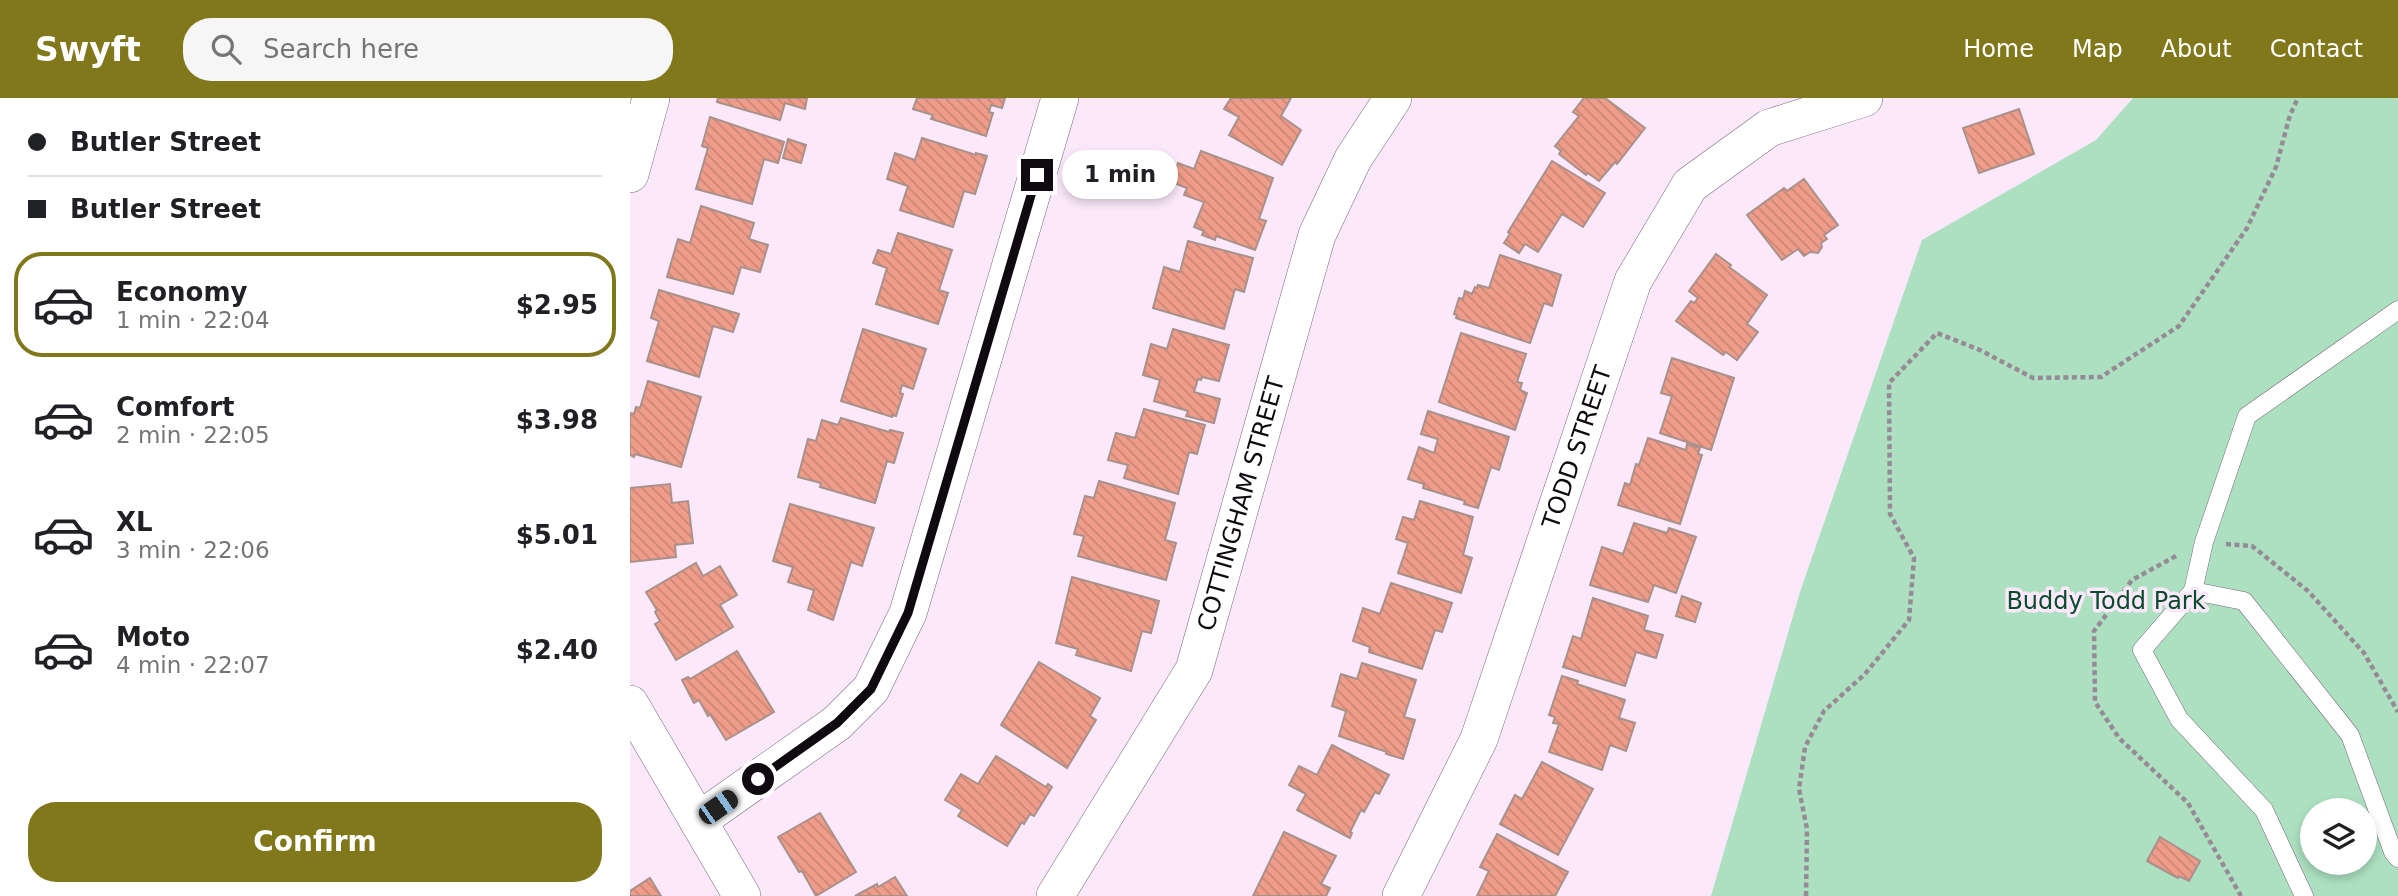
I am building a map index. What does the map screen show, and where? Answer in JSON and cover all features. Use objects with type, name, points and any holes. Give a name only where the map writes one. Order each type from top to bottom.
[{"type":"street","points":[[630,174],[651,98]]},
{"type":"street","points":[[698,821],[837,723],[871,689],[908,613],[1060,98]]},
{"type":"street","name":"COTTINGHAM STREET","points":[[1055,896],[1194,670],[1317,235],[1353,159],[1392,98]]},
{"type":"street","name":"TODD STREET","points":[[1401,896],[1479,739],[1633,281],[1690,185],[1769,128],[1864,98]]},
{"type":"street","points":[[630,704],[742,896]]},
{"type":"lane","points":[[2304,896],[2264,810],[2179,719],[2142,650],[2193,592],[2204,542],[2246,416],[2398,310]]},
{"type":"lane","points":[[2193,592],[2244,601],[2350,735],[2393,852],[2398,858]]},
{"type":"path","points":[[1806,896],[1807,829],[1799,789],[1805,747],[1824,711],[1865,674],[1909,620],[1914,558],[1890,514],[1889,383],[1937,333],[1980,350],[2034,378],[2101,377],[2179,326],[2247,228],[2276,167],[2290,114],[2298,98]]},
{"type":"path","points":[[2241,896],[2188,803],[2119,738],[2095,702],[2094,631],[2132,580],[2204,542],[2252,546],[2308,591],[2364,653],[2398,712]]},
{"type":"green space","name":"Buddy Todd Park","points":[[2133,98],[2398,98],[2398,896],[1711,896],[1800,592],[1922,240],[2096,140]]},
{"type":"building","points":[[718,98],[807,98],[805,109],[785,103],[780,120],[717,102]]},
{"type":"building","points":[[917,98],[1005,98],[1002,108],[991,105],[989,112],[993,113],[986,136],[931,119],[933,115],[913,109]]},
{"type":"building","points":[[1231,98],[1291,98],[1281,116],[1301,130],[1282,165],[1229,135],[1239,117],[1224,109]]},
{"type":"building","points":[[1584,98],[1605,98],[1645,128],[1617,164],[1615,162],[1599,181],[1588,173],[1586,175],[1559,154],[1561,151],[1555,146],[1579,116],[1573,112]]},
{"type":"building","points":[[2019,109],[2034,154],[1979,173],[1963,128]]},
{"type":"building","points":[[710,117],[784,142],[778,163],[764,159],[752,204],[696,189],[708,148],[702,146]]},
{"type":"building","points":[[922,138],[987,156],[975,194],[964,191],[953,227],[900,210],[908,186],[887,179],[895,153],[915,160]]},
{"type":"building","points":[[788,139],[806,145],[801,163],[783,158]]},
{"type":"building","points":[[1201,151],[1273,178],[1259,219],[1266,221],[1255,250],[1216,236],[1215,240],[1202,235],[1204,231],[1194,227],[1204,202],[1184,195],[1187,188],[1171,182],[1178,163],[1194,169]]},
{"type":"building","points":[[1552,161],[1605,193],[1583,227],[1562,214],[1538,252],[1525,244],[1519,253],[1504,243],[1510,234],[1508,232]]},
{"type":"building","points":[[1804,179],[1838,225],[1824,235],[1827,239],[1821,243],[1822,247],[1818,253],[1810,252],[1804,256],[1798,249],[1782,260],[1747,215],[1784,188],[1787,191]]},
{"type":"building","points":[[701,206],[754,223],[749,239],[768,245],[760,272],[741,267],[733,294],[667,277],[678,239],[690,243]]},
{"type":"building","points":[[898,233],[952,250],[939,290],[948,293],[938,324],[876,304],[887,268],[873,263],[878,250],[891,254]]},
{"type":"building","points":[[1188,241],[1253,258],[1244,292],[1235,289],[1224,329],[1153,308],[1164,267],[1180,272]]},
{"type":"building","points":[[1716,254],[1767,295],[1747,324],[1758,332],[1737,360],[1726,352],[1723,355],[1676,321],[1691,301],[1694,303],[1698,298],[1689,291]]},
{"type":"building","points":[[1500,255],[1561,275],[1552,306],[1544,303],[1530,343],[1456,318],[1457,315],[1454,314],[1459,298],[1463,299],[1465,291],[1472,294],[1478,285],[1489,288]]},
{"type":"building","points":[[659,290],[739,314],[733,332],[713,326],[699,377],[647,361],[659,321],[651,318]]},
{"type":"building","points":[[863,329],[926,349],[913,389],[902,385],[900,393],[903,394],[896,416],[841,401]]},
{"type":"building","points":[[1173,329],[1229,345],[1219,381],[1202,377],[1201,380],[1198,379],[1194,392],[1220,399],[1214,423],[1186,416],[1188,411],[1154,401],[1160,380],[1143,375],[1151,344],[1167,349]]},
{"type":"building","points":[[1461,333],[1526,354],[1517,382],[1522,383],[1520,390],[1527,393],[1515,430],[1439,402]]},
{"type":"building","points":[[1672,358],[1734,378],[1711,450],[1660,433],[1672,396],[1661,393]]},
{"type":"building","points":[[648,381],[701,397],[681,467],[635,454],[634,457],[630,455],[630,413],[634,414],[636,407],[640,408]]},
{"type":"building","points":[[1144,409],[1205,425],[1197,454],[1189,452],[1178,494],[1124,478],[1128,465],[1108,460],[1116,433],[1135,438]]},
{"type":"building","points":[[1428,411],[1509,437],[1499,470],[1491,467],[1478,508],[1464,504],[1465,501],[1423,488],[1424,484],[1408,479],[1419,447],[1434,453],[1438,439],[1421,434]]},
{"type":"building","points":[[841,418],[889,432],[903,433],[894,463],[887,461],[875,503],[820,487],[821,483],[798,477],[808,439],[816,441],[822,420],[838,425]]},
{"type":"building","points":[[1648,438],[1686,450],[1687,444],[1700,448],[1698,454],[1702,455],[1680,524],[1618,505],[1625,483],[1630,485],[1636,464],[1639,465]]},
{"type":"building","points":[[1099,481],[1175,503],[1165,540],[1176,543],[1166,580],[1078,556],[1084,536],[1074,534],[1085,496],[1094,498]]},
{"type":"building","points":[[670,484],[672,503],[688,501],[693,543],[675,545],[676,557],[630,562],[630,488]]},
{"type":"building","points":[[1420,501],[1473,517],[1463,555],[1472,558],[1461,593],[1398,573],[1408,543],[1396,539],[1403,517],[1414,520]]},
{"type":"building","points":[[790,504],[874,528],[862,566],[851,562],[833,620],[808,610],[814,590],[788,582],[793,567],[773,561]]},
{"type":"building","points":[[1634,523],[1667,533],[1669,528],[1696,537],[1676,593],[1654,585],[1648,602],[1590,585],[1602,547],[1623,554]]},
{"type":"building","points":[[696,563],[703,576],[720,566],[737,595],[720,605],[733,627],[676,660],[655,624],[660,621],[655,612],[657,610],[646,592]]},
{"type":"building","points":[[1072,577],[1159,601],[1151,633],[1142,631],[1131,671],[1076,655],[1078,649],[1056,643]]},
{"type":"building","points":[[1391,583],[1452,603],[1442,632],[1435,630],[1422,669],[1369,652],[1370,647],[1353,641],[1363,608],[1380,614]]},
{"type":"building","points":[[1682,596],[1701,603],[1695,622],[1676,616]]},
{"type":"building","points":[[1593,598],[1648,616],[1644,630],[1663,635],[1656,658],[1636,652],[1625,686],[1563,667],[1573,636],[1581,639]]},
{"type":"building","points":[[737,651],[774,712],[726,740],[699,700],[694,703],[682,680],[688,677],[690,679]]},
{"type":"building","points":[[1039,662],[1100,698],[1090,716],[1096,720],[1067,768],[1001,725]]},
{"type":"building","points":[[1362,663],[1416,680],[1404,717],[1415,720],[1403,759],[1339,736],[1346,711],[1332,706],[1341,674],[1357,679]]},
{"type":"building","points":[[1562,676],[1578,681],[1577,684],[1625,700],[1619,718],[1635,723],[1626,751],[1610,745],[1602,770],[1549,752],[1559,724],[1553,723],[1555,717],[1549,715]]},
{"type":"building","points":[[1332,745],[1389,775],[1379,794],[1375,792],[1364,812],[1361,810],[1350,832],[1350,838],[1297,810],[1306,794],[1289,785],[1299,766],[1317,775]]},
{"type":"building","points":[[996,756],[1046,787],[1048,784],[1052,787],[1034,816],[1030,814],[1024,824],[1022,822],[1007,846],[958,816],[962,810],[945,800],[961,774],[978,784]]},
{"type":"building","points":[[1542,762],[1593,789],[1558,855],[1500,824],[1515,795],[1522,799]]},
{"type":"building","points":[[820,813],[856,872],[816,896],[778,837]]},
{"type":"building","points":[[1284,832],[1336,856],[1321,884],[1330,888],[1326,896],[1253,896]]},
{"type":"building","points":[[1497,834],[1568,872],[1555,896],[1477,896],[1489,871],[1480,867]]},
{"type":"building","points":[[2160,837],[2200,861],[2189,881],[2147,861]]},
{"type":"building","points":[[895,877],[907,896],[855,896],[877,884],[878,887]]},
{"type":"building","points":[[650,878],[661,896],[630,896],[630,891]]},
{"type":"route","points":[[758,779],[837,723],[871,689],[908,613],[1037,175]]}]
